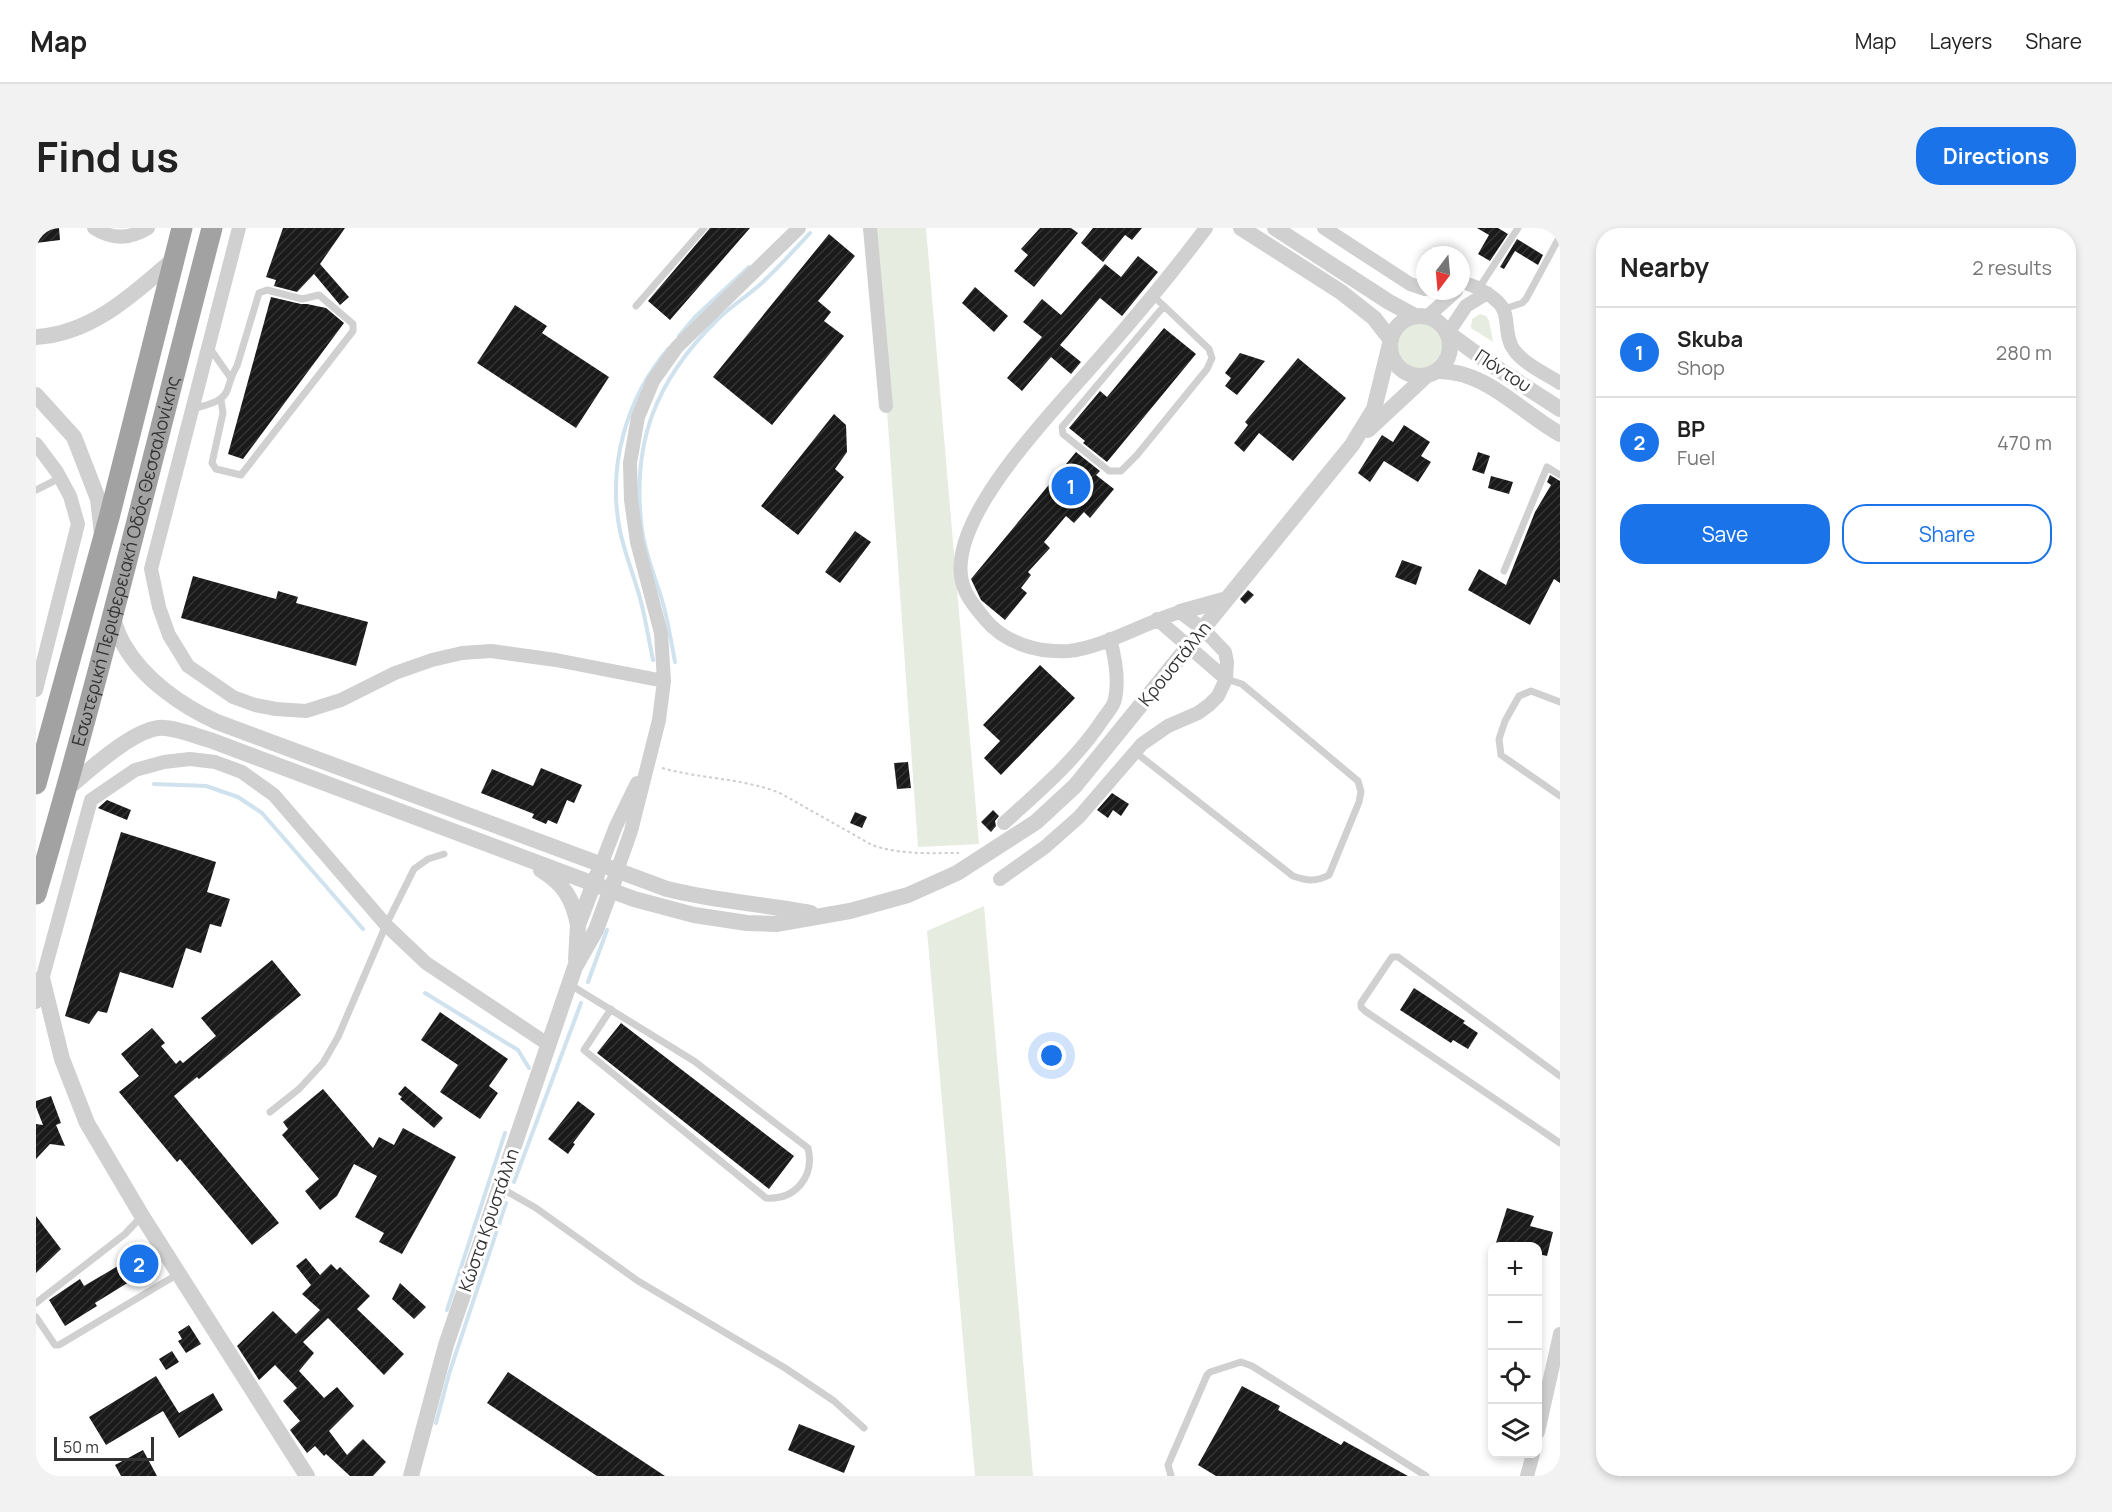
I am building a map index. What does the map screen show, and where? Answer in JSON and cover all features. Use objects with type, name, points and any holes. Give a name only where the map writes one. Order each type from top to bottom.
[{"type":"highway","name":"Εσωτερική Περιφερειακή Οδός Θεσσαλονίκης","points":[[36,784],[103,539],[182,228]]},
{"type":"highway","name":"Εσωτερική Περιφερειακή Οδός Θεσσαλονίκης","points":[[36,894],[67,789],[212,228]]},
{"type":"street","points":[[94,228],[114,237],[138,234],[148,228]]},
{"type":"street","points":[[239,228],[151,569],[159,607],[169,634],[188,666],[233,697],[255,705],[306,711],[341,700],[395,673],[432,660],[462,653],[491,651],[556,660],[663,681]]},
{"type":"street","name":"Κώστα Κρυστάλλη","points":[[411,1476],[446,1345],[569,984],[575,967],[596,930],[632,831],[659,720],[663,681],[661,633],[636,542],[631,500],[630,463],[638,417],[653,381],[677,347],[799,228]]},
{"type":"street","points":[[870,228],[886,406]]},
{"type":"street","points":[[1206,228],[1153,296],[999,478],[978,512],[967,537],[961,562],[963,591],[988,623],[1014,642],[1045,651],[1072,651],[1110,639],[1157,619],[1227,599]]},
{"type":"street","points":[[1241,228],[1341,292],[1374,318],[1391,342]]},
{"type":"street","points":[[1275,228],[1389,302],[1439,322],[1448,333],[1450,350],[1443,365],[1432,373]]},
{"type":"street","points":[[1324,228],[1416,286]]},
{"type":"street","points":[[36,337],[65,331],[109,312],[128,299],[174,258]]},
{"type":"street","points":[[1448,333],[1471,287],[1504,309],[1508,338],[1514,351],[1560,383]]},
{"type":"street","points":[[1443,300],[1421,316],[1399,324],[1391,342],[1391,352],[1399,367],[1417,376],[1451,371],[1468,375],[1484,382],[1560,434]]},
{"type":"street","name":"Πόντου","points":[[1448,333],[1489,363],[1560,409]]},
{"type":"street","name":"Κρουστάλλη","points":[[820,915],[850,911],[908,895],[957,873],[1036,822],[1074,786],[1352,445],[1374,409],[1391,342]]},
{"type":"street","name":"Κρουστάλλη","points":[[1352,445],[1432,373]]},
{"type":"street","points":[[36,395],[74,437],[98,499],[103,539]]},
{"type":"street","points":[[36,444],[70,496],[78,524],[36,690]]},
{"type":"street","points":[[1000,879],[1045,847],[1079,817],[1142,744],[1168,726],[1198,713],[1209,705],[1223,687],[1227,662],[1225,652],[1203,629],[1180,612]]},
{"type":"street","points":[[111,614],[124,646],[139,666],[154,681],[198,714],[617,872],[694,896],[820,915]]},
{"type":"street","points":[[1157,619],[1226,679]]},
{"type":"street","points":[[1004,823],[1056,775],[1086,743],[1115,702],[1117,688],[1114,652],[1110,639]]},
{"type":"street","points":[[67,789],[117,746],[163,727],[210,740],[610,890],[659,906],[719,920],[776,924],[820,915]]},
{"type":"street","points":[[36,1002],[91,800],[135,770],[164,762],[190,759],[215,762],[242,772],[274,795],[386,926],[426,963],[549,1045]]},
{"type":"street","name":"Κώστα Κρυστάλλη","points":[[575,967],[578,925],[616,826],[648,759]]},
{"type":"street","points":[[507,850],[561,884],[574,906],[578,925]]},
{"type":"street","points":[[42,978],[62,1059],[77,1100],[101,1147],[178,1274],[307,1476]]},
{"type":"street","points":[[1542,1414],[1560,1334]]},
{"type":"street","points":[[1527,1476],[1532,1458]]},
{"type":"lane","points":[[636,306],[704,228]]},
{"type":"lane","points":[[1471,287],[1518,228]]},
{"type":"lane","points":[[1504,309],[1522,303],[1526,299],[1560,236]]},
{"type":"lane","points":[[192,409],[221,400],[228,390],[230,377],[237,366],[259,293],[267,290],[302,299],[319,295],[353,324],[353,332],[241,475],[216,469],[212,463],[223,413],[221,400]]},
{"type":"lane","points":[[1153,296],[1164,306],[1209,349],[1212,358],[1207,369],[1137,455],[1121,471],[1109,471],[1063,434],[1062,427],[1164,306]]},
{"type":"lane","points":[[209,346],[230,377]]},
{"type":"lane","points":[[1504,571],[1547,467],[1560,475]]},
{"type":"lane","points":[[36,490],[60,478]]},
{"type":"lane","points":[[1136,752],[1293,876],[1304,880],[1319,880],[1329,875],[1359,801],[1361,792],[1358,781],[1242,684],[1226,679]]},
{"type":"lane","points":[[1560,702],[1531,691],[1519,696],[1505,721],[1499,739],[1502,755],[1560,796]]},
{"type":"lane","points":[[270,1112],[299,1089],[323,1063],[338,1037],[386,926],[414,869],[428,859],[444,854]]},
{"type":"lane","points":[[1560,1076],[1398,957],[1392,957],[1361,1003],[1365,1011],[1560,1143]]},
{"type":"lane","points":[[569,984],[694,1061],[808,1148],[809,1170],[802,1184],[789,1194],[774,1199],[766,1198],[584,1050],[611,1010]]},
{"type":"lane","points":[[501,1188],[536,1208],[638,1281],[784,1368],[834,1401],[864,1428]]},
{"type":"lane","points":[[36,1303],[124,1234],[142,1216]]},
{"type":"lane","points":[[36,1317],[55,1345],[59,1345],[178,1274]]},
{"type":"lane","points":[[1171,1476],[1168,1466],[1207,1375],[1241,1362],[1252,1366],[1426,1476]]},
{"type":"path","points":[[648,759],[662,768],[686,775],[714,777],[772,790],[885,850],[910,854],[960,853]]},
{"type":"shaded area","points":[[874,228],[926,228],[979,844],[918,847]]},
{"type":"shaded area","points":[[1480,314],[1486,316],[1489,321],[1493,342],[1471,328],[1472,319]]},
{"type":"shaded area","points":[[1416,320],[1426,320],[1439,327],[1446,340],[1446,350],[1439,363],[1426,370],[1416,370],[1407,366],[1400,359],[1396,350],[1396,340],[1400,331],[1407,324]]},
{"type":"shaded area","points":[[984,906],[1033,1476],[975,1476],[927,931]]},
{"type":"building","points":[[36,228],[59,228],[60,240],[36,243]]},
{"type":"building","points":[[283,228],[345,228],[320,264],[349,297],[340,305],[314,274],[297,292],[274,286],[276,280],[266,277]]},
{"type":"building","points":[[710,228],[750,228],[670,320],[648,301]]},
{"type":"building","points":[[1040,228],[1071,228],[1078,233],[1034,287],[1014,271],[1028,255],[1021,249]]},
{"type":"building","points":[[1093,228],[1142,228],[1132,240],[1125,235],[1103,262],[1081,243]]},
{"type":"building","points":[[1477,228],[1498,228],[1508,234],[1490,261],[1478,254],[1489,235]]},
{"type":"building","points":[[829,234],[855,256],[818,301],[831,312],[824,321],[844,336],[772,425],[713,377]]},
{"type":"building","points":[[1517,239],[1543,255],[1538,265],[1515,251],[1504,269],[1500,267]]},
{"type":"building","points":[[1138,256],[1158,272],[1122,316],[1100,298],[1060,345],[1081,362],[1071,374],[1051,357],[1022,391],[1007,378],[1042,337],[1023,322],[1042,299],[1061,315],[1105,264],[1121,277]]},
{"type":"building","points":[[975,287],[1008,316],[994,332],[962,303]]},
{"type":"building","points":[[271,297],[326,308],[344,323],[243,459],[228,454]]},
{"type":"building","points":[[515,305],[547,326],[542,333],[609,377],[576,428],[477,363]]},
{"type":"building","points":[[1164,328],[1196,354],[1107,462],[1083,443],[1085,441],[1069,428],[1100,391],[1107,397]]},
{"type":"building","points":[[1240,353],[1265,361],[1237,395],[1225,386],[1231,378],[1225,373]]},
{"type":"building","points":[[1298,358],[1346,398],[1293,461],[1259,433],[1244,452],[1234,443],[1248,425],[1245,422]]},
{"type":"building","points":[[834,414],[846,425],[847,452],[835,469],[844,477],[798,535],[761,506]]},
{"type":"building","points":[[1404,425],[1430,442],[1421,456],[1431,462],[1418,482],[1384,461],[1370,482],[1358,473],[1382,435],[1393,442]]},
{"type":"building","points":[[1076,452],[1100,471],[1096,475],[1114,489],[1090,518],[1084,512],[1074,523],[1066,516],[1044,542],[1050,548],[1028,572],[1031,575],[1021,588],[1027,593],[1005,620],[981,600],[971,579]]},
{"type":"building","points":[[1478,452],[1490,456],[1484,474],[1472,470]]},
{"type":"building","points":[[1550,475],[1560,481],[1560,583],[1554,579],[1530,625],[1468,590],[1479,569],[1506,585],[1535,512],[1551,485],[1547,482]]},
{"type":"building","points":[[1491,476],[1513,482],[1509,494],[1488,488]]},
{"type":"building","points":[[855,531],[871,542],[840,583],[825,572]]},
{"type":"building","points":[[1402,560],[1422,567],[1416,585],[1395,577]]},
{"type":"building","points":[[193,576],[276,599],[278,591],[298,597],[296,603],[368,622],[356,666],[181,618]]},
{"type":"building","points":[[1248,590],[1254,595],[1245,604],[1240,599]]},
{"type":"building","points":[[1040,665],[1075,698],[1001,775],[984,758],[1000,741],[983,725]]},
{"type":"building","points":[[908,762],[911,788],[897,789],[894,763]]},
{"type":"building","points":[[541,768],[582,785],[574,803],[567,800],[557,824],[548,820],[546,824],[532,818],[534,814],[481,793],[492,769],[533,786]]},
{"type":"building","points":[[1112,793],[1129,804],[1121,816],[1113,810],[1108,818],[1097,810]]},
{"type":"building","points":[[107,800],[131,810],[127,820],[98,808]]},
{"type":"building","points":[[993,810],[999,816],[991,832],[981,822]]},
{"type":"building","points":[[855,812],[867,817],[862,828],[850,823]]},
{"type":"building","points":[[121,832],[216,862],[207,892],[230,899],[221,927],[210,924],[201,953],[186,948],[173,988],[120,972],[107,1013],[98,1011],[89,1024],[65,1016]]},
{"type":"building","points":[[272,960],[301,995],[199,1079],[197,1077],[174,1096],[279,1223],[252,1245],[180,1159],[177,1162],[119,1092],[139,1076],[121,1054],[152,1028],[165,1043],[161,1046],[176,1064],[180,1060],[183,1063],[216,1036],[201,1018]]},
{"type":"building","points":[[1414,988],[1465,1021],[1463,1023],[1478,1033],[1468,1049],[1453,1040],[1451,1043],[1400,1010]]},
{"type":"building","points":[[440,1012],[508,1059],[489,1086],[498,1093],[480,1119],[440,1092],[458,1065],[421,1040]]},
{"type":"building","points":[[621,1023],[794,1156],[769,1189],[597,1053]]},
{"type":"building","points":[[405,1086],[443,1118],[434,1128],[400,1099],[402,1097],[398,1094]]},
{"type":"building","points":[[323,1089],[373,1148],[379,1137],[394,1145],[403,1128],[456,1157],[402,1254],[379,1242],[384,1233],[355,1217],[377,1176],[354,1164],[337,1196],[320,1210],[305,1191],[319,1179],[282,1135],[288,1129],[283,1122]]},
{"type":"building","points":[[51,1096],[61,1123],[56,1125],[65,1146],[50,1144],[36,1159],[36,1124],[43,1125],[36,1101]]},
{"type":"building","points":[[578,1101],[595,1114],[573,1143],[575,1144],[568,1154],[548,1139]]},
{"type":"building","points":[[1507,1208],[1534,1216],[1530,1226],[1553,1232],[1547,1256],[1542,1255],[1542,1242],[1496,1242]]},
{"type":"building","points":[[36,1216],[61,1249],[36,1273]]},
{"type":"building","points":[[140,1253],[150,1269],[95,1303],[97,1306],[65,1326],[49,1300],[80,1279],[84,1286]]},
{"type":"building","points":[[306,1258],[320,1275],[331,1264],[337,1270],[340,1267],[370,1296],[357,1309],[404,1354],[384,1375],[328,1318],[303,1342],[314,1353],[299,1371],[324,1398],[337,1387],[354,1406],[329,1431],[347,1455],[363,1439],[386,1462],[373,1476],[350,1476],[315,1446],[307,1453],[290,1430],[300,1421],[283,1401],[297,1388],[275,1365],[259,1380],[237,1346],[273,1311],[296,1334],[320,1310],[302,1294],[311,1285],[296,1266]]},
{"type":"building","points":[[400,1283],[426,1307],[414,1319],[392,1299]]},
{"type":"building","points":[[189,1325],[201,1344],[186,1353],[178,1341],[182,1339],[178,1332]]},
{"type":"building","points":[[172,1351],[179,1362],[166,1370],[159,1359]]},
{"type":"building","points":[[508,1372],[665,1476],[597,1476],[487,1403]]},
{"type":"building","points":[[156,1376],[179,1413],[213,1393],[223,1410],[179,1438],[163,1411],[106,1445],[89,1417]]},
{"type":"building","points":[[1242,1386],[1280,1406],[1278,1410],[1341,1445],[1344,1441],[1408,1476],[1216,1476],[1198,1465]]},
{"type":"building","points":[[799,1424],[855,1446],[844,1473],[788,1450]]},
{"type":"building","points":[[143,1450],[157,1476],[121,1476],[115,1465]]},
{"type":"waterway","points":[[675,662],[664,608],[642,530],[640,469],[652,415],[663,390],[696,343],[723,315],[772,274],[810,233]]},
{"type":"waterway","points":[[679,336],[695,317],[749,267]]},
{"type":"waterway","points":[[653,660],[641,602],[620,531],[616,482],[618,458],[631,411],[641,389],[669,348]]},
{"type":"waterway","points":[[154,784],[206,786],[238,797],[262,813],[363,929]]},
{"type":"waterway","points":[[588,982],[607,930]]},
{"type":"waterway","points":[[425,993],[518,1050],[529,1068]]},
{"type":"waterway","points":[[514,1182],[581,1003]]},
{"type":"waterway","points":[[447,1310],[505,1133]]},
{"type":"waterway","points":[[436,1423],[449,1374],[506,1203]]},
{"type":"place","name":"Skuba","points":[[1071,486]]},
{"type":"place","name":"BP","points":[[139,1264]]}]
